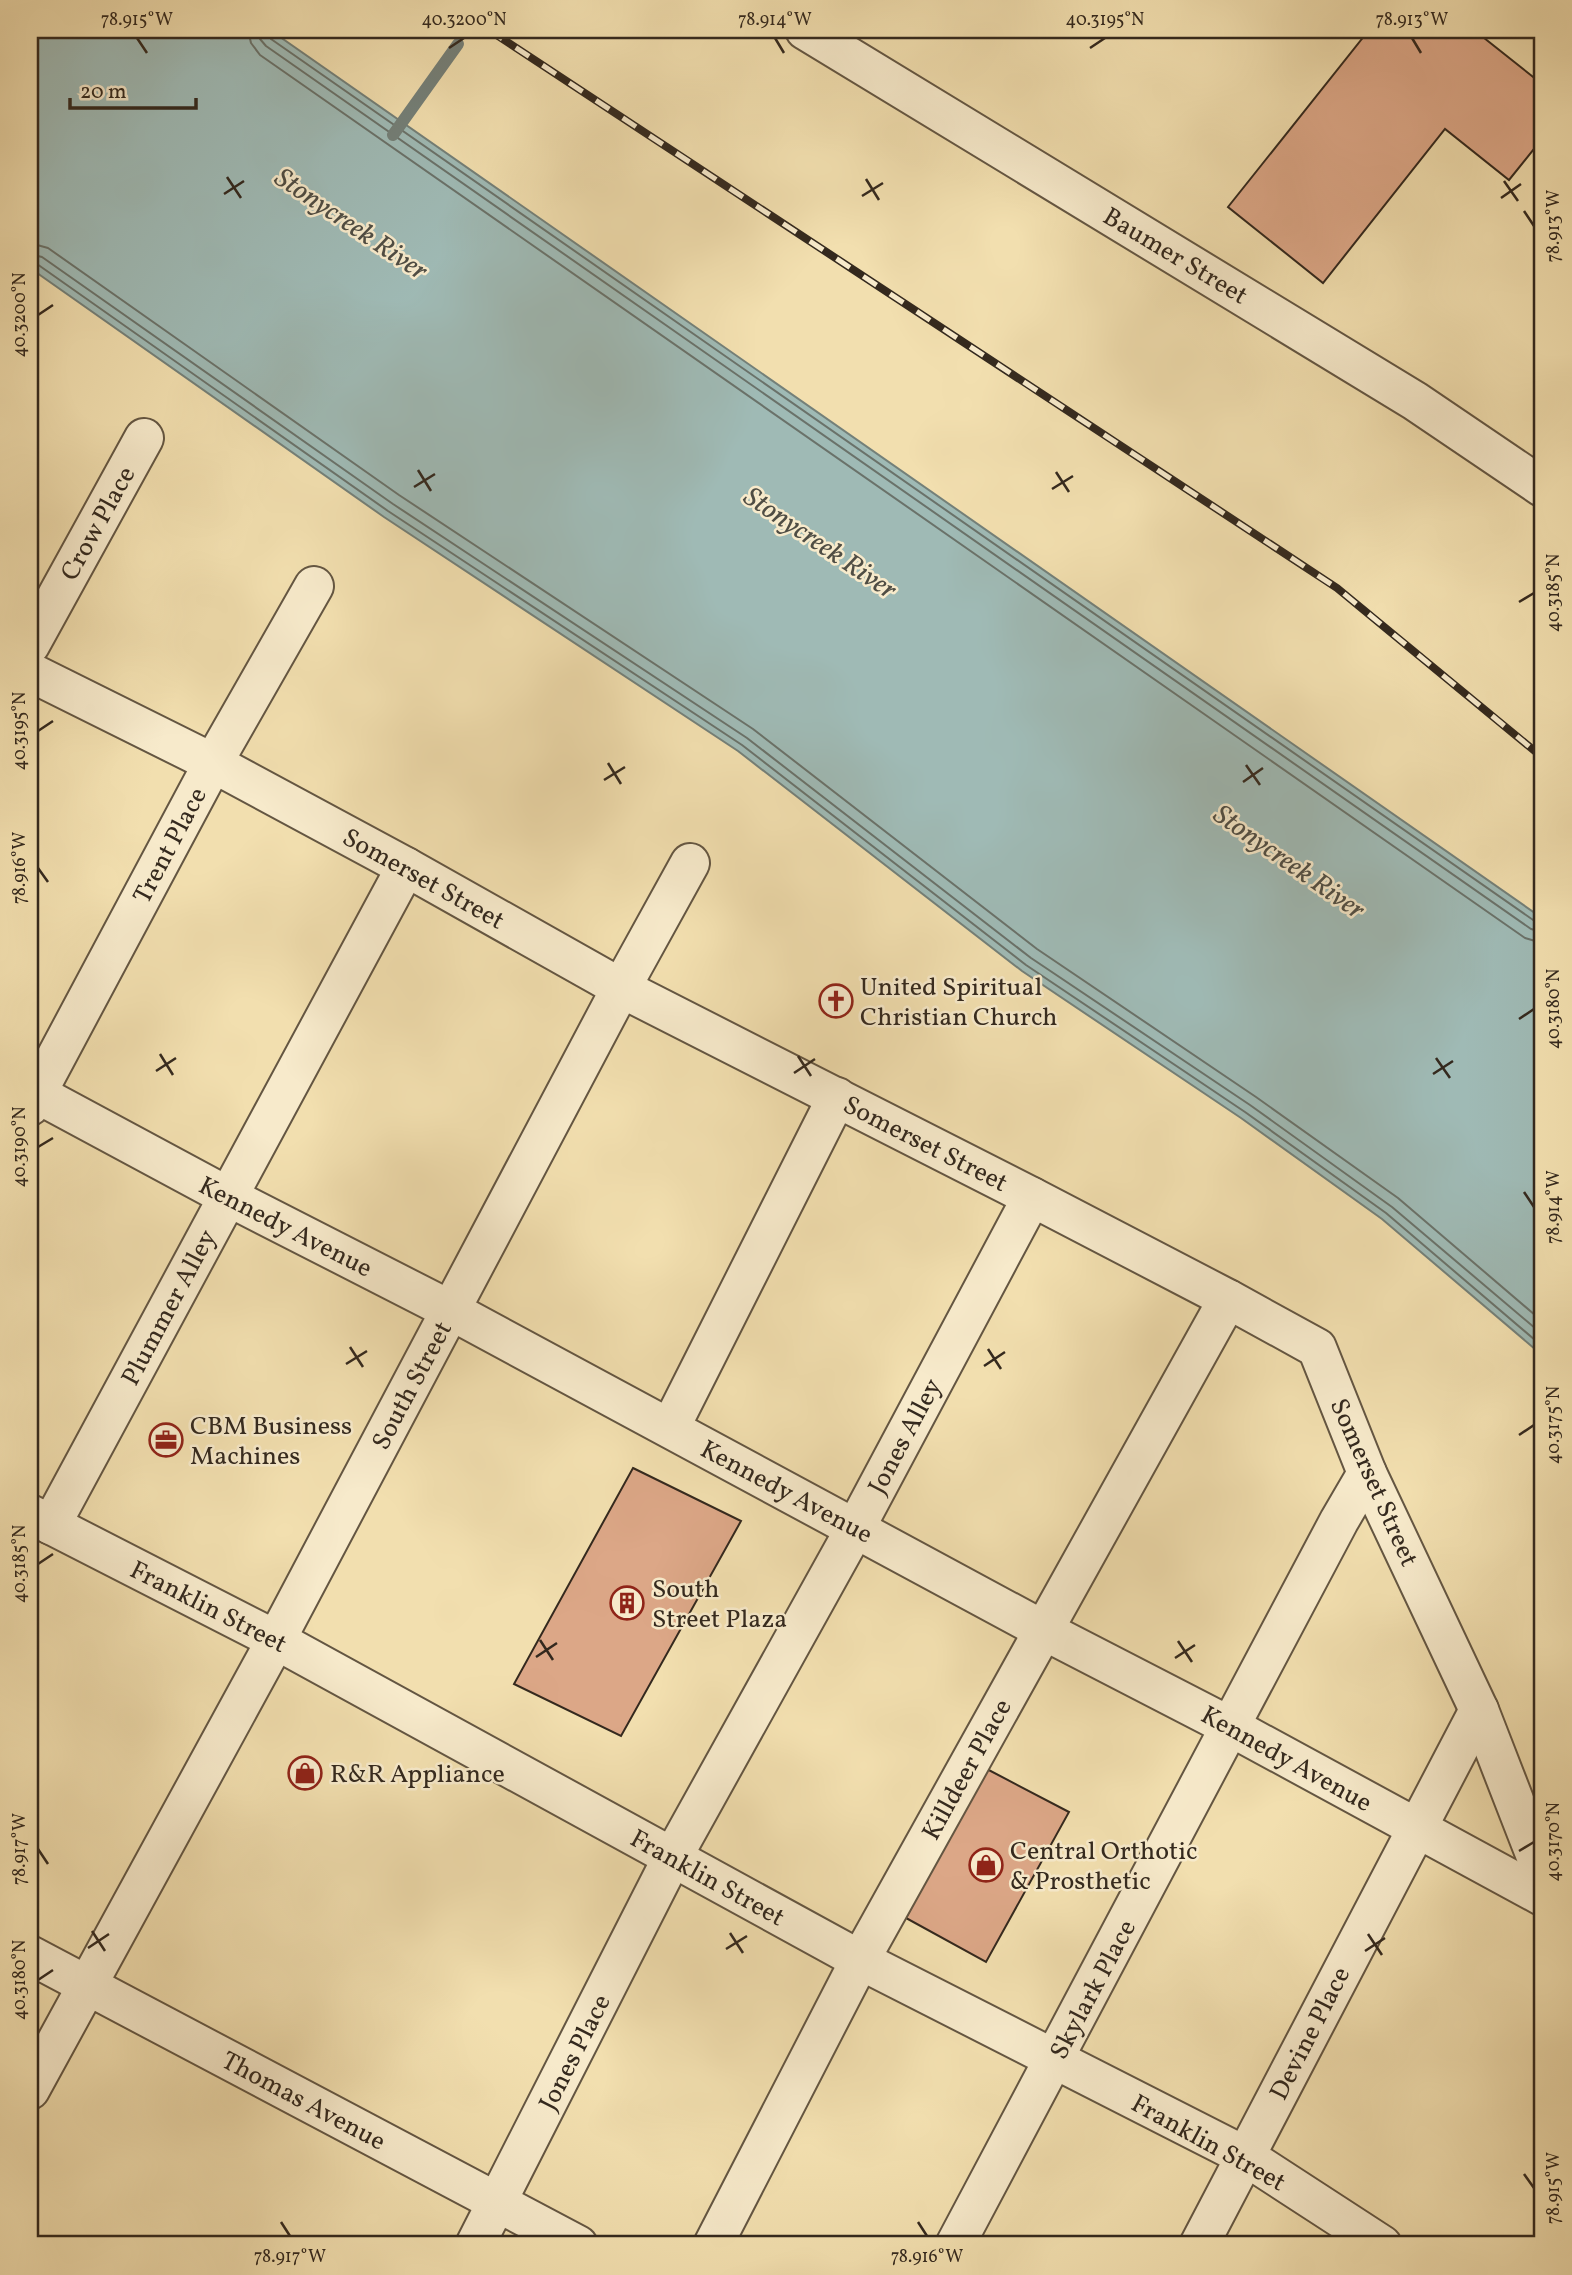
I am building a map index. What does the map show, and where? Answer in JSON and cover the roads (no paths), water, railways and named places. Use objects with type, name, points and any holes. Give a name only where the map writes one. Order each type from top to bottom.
[{"type":"street","name":"Baumer Street","points":[[805,30],[1416,401],[1542,487]]},
{"type":"street","name":"Crow Place","points":[[30,645],[145,438]]},
{"type":"street","name":"Trent Place","points":[[32,1097],[213,763],[314,586]]},
{"type":"street","name":"Somerset Street","points":[[30,672],[213,763],[406,867],[621,988],[1032,1197],[1317,1348],[1367,1473],[1479,1710],[1542,1872]]},
{"type":"street","name":"South Street","points":[[30,2090],[276,1640],[621,988],[690,863]]},
{"type":"street","name":"Plummer Alley","points":[[41,1520],[227,1196],[406,867]]},
{"type":"street","name":"Kennedy Avenue","points":[[32,1097],[450,1310],[1542,1896]]},
{"type":"street","points":[[670,1428],[837,1097]]},
{"type":"street","name":"Jones Alley","points":[[672,1858],[856,1527],[1032,1197]]},
{"type":"street","name":"Killdeer Place","points":[[713,2245],[860,1960],[1228,1299]]},
{"type":"street","name":"Skylark Place","points":[[955,2245],[1339,1521],[1367,1473]]},
{"type":"street","name":"Franklin Street","points":[[41,1520],[276,1640],[860,1960],[1245,2156],[1382,2245]]},
{"type":"street","name":"Devine Place","points":[[1199,2245],[1479,1710]]},
{"type":"street","name":"Jones Place","points":[[475,2245],[672,1858]]},
{"type":"street","name":"Thomas Avenue","points":[[30,1955],[578,2245]]},
{"type":"water","name":"Stonycreek River","points":[[30,30],[270,30],[1542,918],[1542,1355],[1382,1219],[1241,1118],[1022,971],[738,751],[384,517],[30,268]]},
{"type":"waterway","points":[[393,135],[458,44]]},
{"type":"railway","points":[[489,30],[1337,588],[1542,757]]},
{"type":"place","name":"United Spiritual Christian Church","points":[[836,1001]]},
{"type":"place","name":"CBM Business Machines","points":[[166,1440]]},
{"type":"place","name":"South Street Plaza","points":[[627,1603]]},
{"type":"place","name":"R&R Appliance","points":[[305,1773]]},
{"type":"place","name":"Central Orthotic & Prosthetic","points":[[986,1865]]}]
